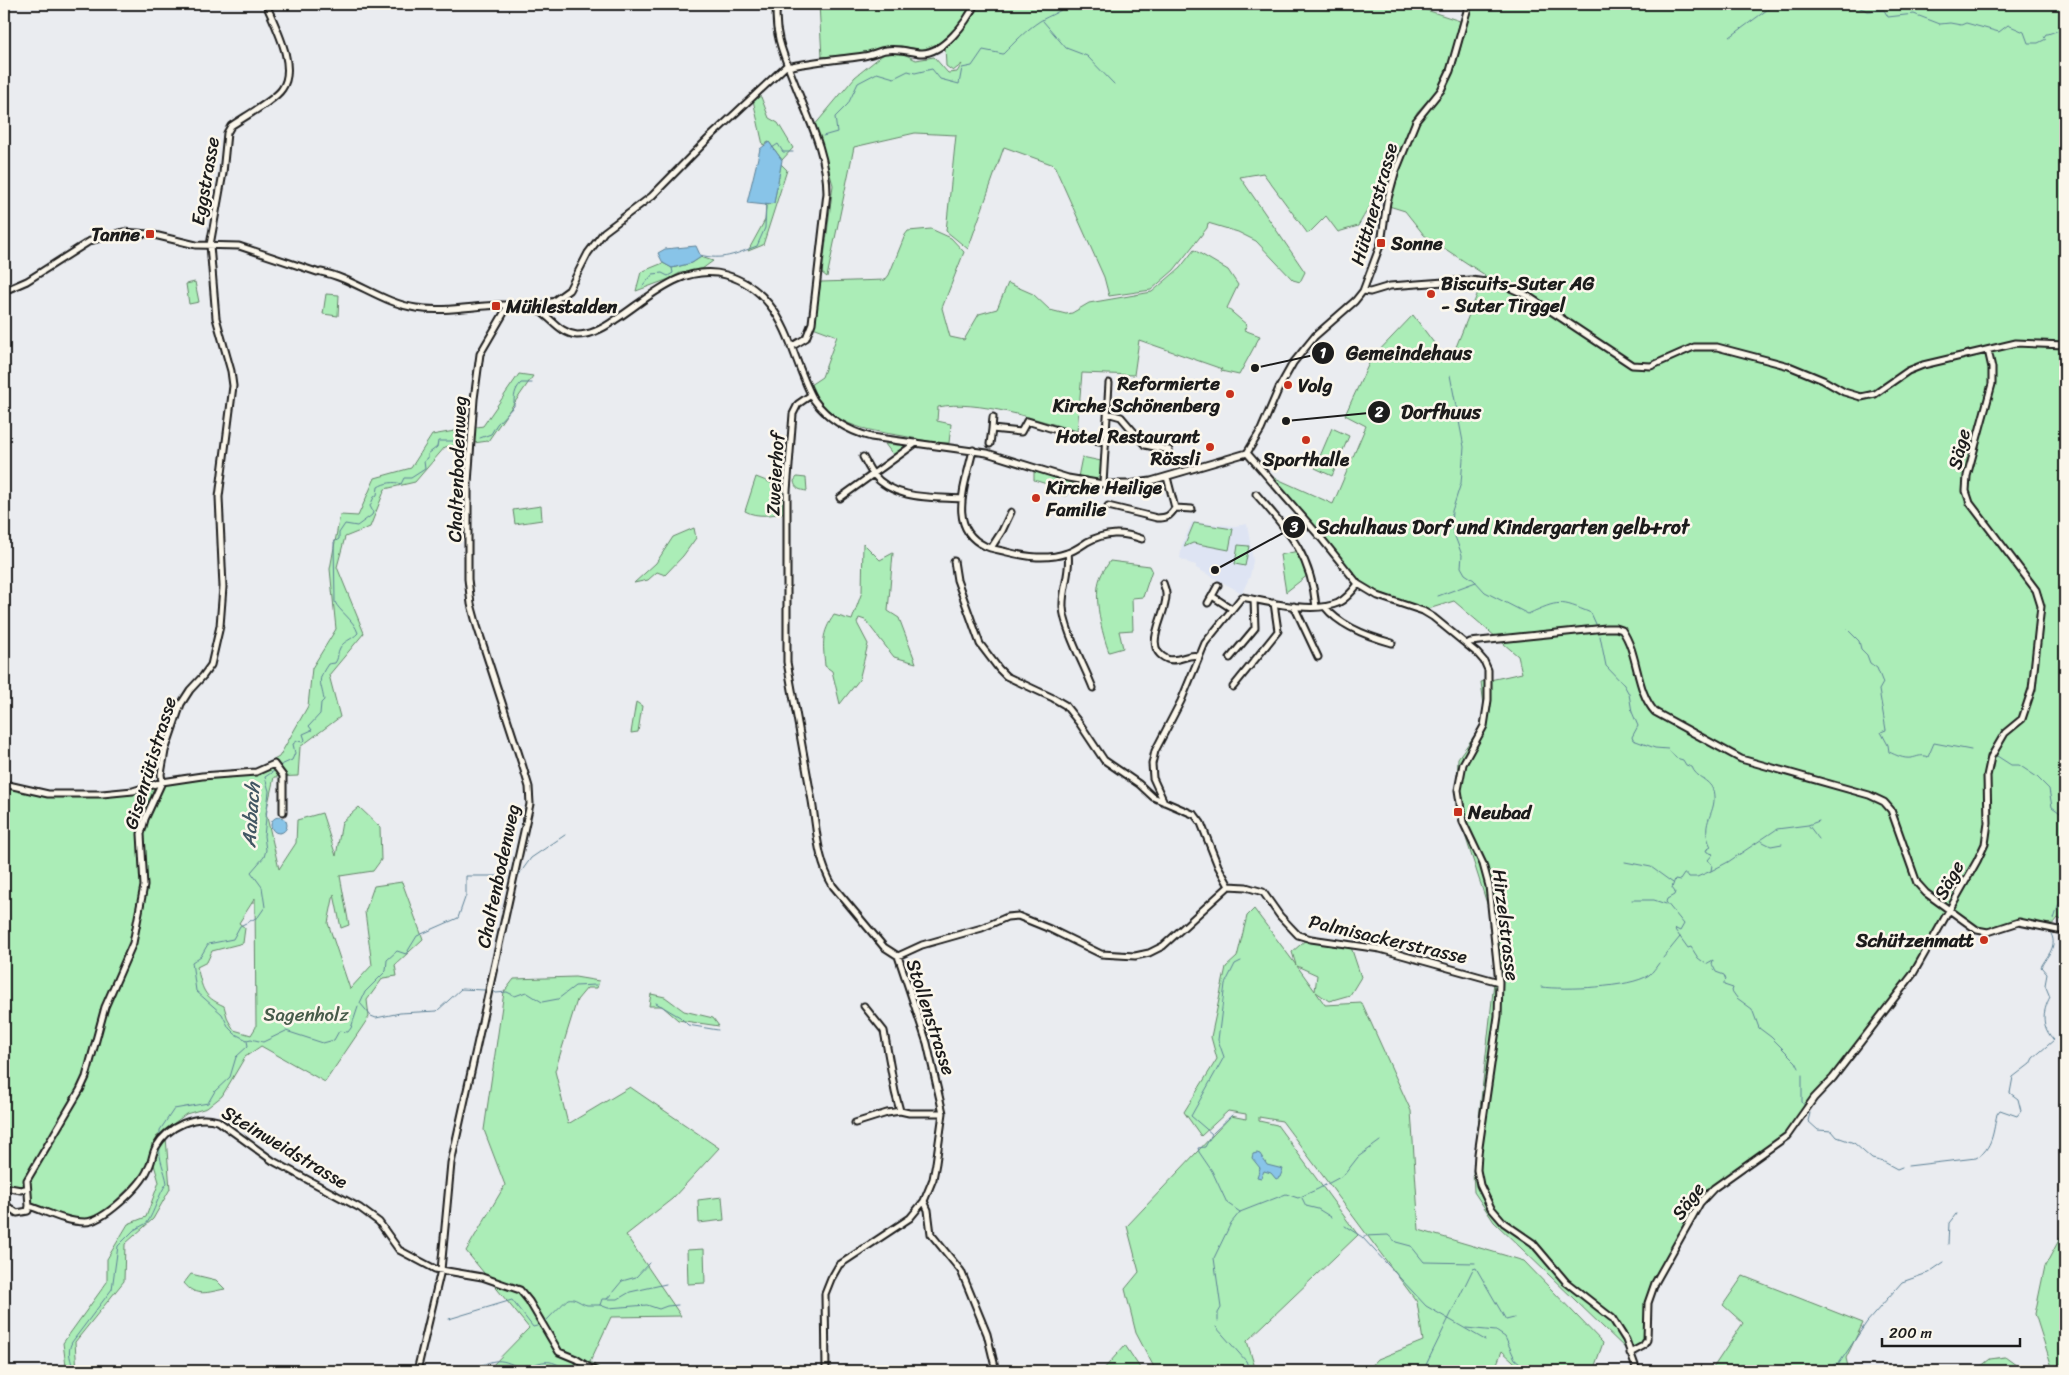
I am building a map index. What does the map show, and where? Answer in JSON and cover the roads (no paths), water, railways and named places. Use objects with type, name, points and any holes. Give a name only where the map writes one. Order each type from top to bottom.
[{"type":"street","name":"Eggstrasse","points":[[210,245],[223,173],[227,134],[232,126],[282,91],[288,79],[289,70],[286,56],[266,4]]},
{"type":"street","points":[[777,4],[777,36],[818,143],[827,177],[824,222],[812,323],[806,338],[790,347]]},
{"type":"street","points":[[4,291],[27,281],[72,251],[97,238],[122,232],[144,233],[187,244],[239,246],[319,272],[414,308],[440,310],[508,306],[535,308],[554,301],[569,290],[588,254],[604,232],[652,196],[709,138],[787,66],[812,61],[864,56],[888,50],[902,49],[922,53],[941,46],[959,30],[975,4]]},
{"type":"street","name":"Hüttnerstrasse","points":[[1247,453],[1260,432],[1279,388],[1293,362],[1310,341],[1355,301],[1363,291],[1381,242],[1392,180],[1410,132],[1441,90],[1450,71],[1469,4]]},
{"type":"street","name":"Gisenrütistrasse","points":[[27,1188],[27,1180],[86,1077],[105,1006],[133,943],[144,886],[141,834],[145,819],[162,782],[161,774],[165,752],[179,710],[190,690],[211,665],[220,626],[223,587],[219,497],[233,386],[232,372],[216,318],[210,245]]},
{"type":"street","points":[[535,308],[566,332],[577,335],[588,334],[610,324],[674,280],[690,274],[710,272],[735,278],[757,292],[774,311],[811,394],[822,410],[851,431],[871,437],[973,450],[1002,456],[1068,478],[1103,484],[1129,484],[1167,477],[1247,453]]},
{"type":"street","points":[[1363,291],[1370,292],[1390,286],[1471,280],[1488,281],[1508,286],[1528,296],[1632,365],[1651,366],[1694,347],[1717,347],[1789,366],[1823,380],[1844,392],[1861,397],[1875,394],[1914,368],[2025,343],[2065,345]]},
{"type":"street","name":"Chaltenbodenweg","points":[[417,1371],[441,1270],[451,1163],[530,804],[529,787],[524,767],[476,626],[468,579],[468,483],[474,399],[480,354],[508,306]]},
{"type":"street","name":"Säge","points":[[1630,1353],[1643,1346],[1647,1340],[1648,1303],[1655,1283],[1700,1204],[1714,1188],[1786,1136],[1814,1098],[1833,1078],[1913,974],[1985,844],[1988,823],[1987,776],[1991,757],[2005,733],[2022,719],[2032,689],[2041,606],[2036,590],[1970,503],[1966,491],[1967,476],[1992,384],[1992,368],[1988,350]]},
{"type":"street","points":[[1103,484],[1109,382]]},
{"type":"street","name":"Zweierhof","points":[[788,563],[787,491],[793,414],[798,404],[811,394]]},
{"type":"street","points":[[1108,413],[1121,417],[1145,445],[1169,450]]},
{"type":"street","points":[[990,444],[993,417]]},
{"type":"street","points":[[992,429],[1021,432],[1027,421],[1080,437],[1105,442]]},
{"type":"street","points":[[840,498],[916,443]]},
{"type":"street","points":[[973,450],[962,499],[961,514],[964,529],[973,540],[991,548],[1029,557],[1049,557],[1068,553],[1100,536],[1110,534],[1128,534],[1142,539]]},
{"type":"street","name":"Hirzelstrasse","points":[[1247,453],[1321,538],[1358,584],[1378,596],[1418,609],[1433,617],[1467,644],[1482,658],[1486,665],[1488,700],[1482,732],[1466,757],[1460,772],[1459,799],[1466,829],[1483,864],[1487,879],[1493,915],[1499,982],[1496,1040],[1477,1170],[1482,1192],[1490,1208],[1504,1223],[1533,1243],[1560,1277],[1612,1318],[1621,1330],[1637,1371]]},
{"type":"street","points":[[863,456],[873,474],[884,484],[896,490],[914,495],[962,499]]},
{"type":"street","points":[[1108,506],[1157,518],[1166,518],[1172,514],[1175,508],[1167,477]]},
{"type":"street","points":[[1256,494],[1291,534],[1299,547],[1312,582],[1316,607]]},
{"type":"street","points":[[1175,508],[1192,509]]},
{"type":"street","points":[[991,548],[1011,512]]},
{"type":"street","points":[[1068,553],[1069,568],[1063,595],[1063,610],[1093,688]]},
{"type":"street","points":[[898,956],[922,945],[982,928],[1007,917],[1018,916],[1050,929],[1100,954],[1135,956],[1149,953],[1162,946],[1229,886],[1218,866],[1201,822],[1195,815],[1153,797],[1139,784],[1104,760],[1065,705],[1006,676],[999,669],[980,644],[958,580],[954,561]]},
{"type":"street","name":"Stollenstrasse","points":[[788,563],[786,662],[820,855],[827,877],[833,886],[884,948],[898,956],[927,1044],[943,1113],[933,1179],[924,1200],[910,1218],[839,1265],[831,1279],[825,1294],[826,1371]]},
{"type":"street","points":[[1162,582],[1166,593],[1165,605],[1154,640],[1156,647],[1166,658],[1174,660],[1198,656]]},
{"type":"street","points":[[1164,802],[1153,778],[1152,764],[1155,751],[1181,700],[1205,643],[1242,597],[1294,606],[1325,607],[1340,602],[1358,584]]},
{"type":"street","points":[[1208,603],[1218,585]]},
{"type":"street","points":[[1212,596],[1232,609]]},
{"type":"street","points":[[1230,658],[1255,628],[1254,600]]},
{"type":"street","points":[[1233,687],[1278,631],[1274,603]]},
{"type":"street","points":[[1294,606],[1318,657]]},
{"type":"street","points":[[1325,607],[1330,614],[1356,629],[1392,643]]},
{"type":"street","points":[[1467,644],[1470,642],[1587,630],[1616,628],[1622,630],[1632,649],[1647,704],[1655,712],[1741,759],[1868,795],[1884,802],[1891,810],[1916,883],[1926,893],[1977,930],[1988,932],[2019,922],[2065,930]]},
{"type":"street","points":[[4,784],[48,794],[75,796],[134,791],[162,782],[202,776],[256,772],[274,764],[283,776],[283,812]]},
{"type":"street","name":"Palmisackerstrasse","points":[[1229,886],[1246,886],[1263,892],[1280,916],[1298,935],[1311,939],[1389,952],[1499,982]]},
{"type":"street","points":[[864,1006],[884,1031],[892,1070],[894,1092],[900,1111]]},
{"type":"street","points":[[854,1123],[900,1111],[909,1113],[943,1113]]},
{"type":"street","name":"Steinweidstrasse","points":[[30,1206],[72,1220],[84,1222],[97,1219],[118,1204],[141,1180],[148,1170],[160,1142],[175,1127],[182,1123],[205,1118],[218,1121],[273,1161],[360,1208],[378,1222],[399,1250],[441,1270],[482,1277],[520,1290],[529,1301],[559,1352],[576,1359],[595,1371]]},
{"type":"street","points":[[4,1187],[21,1190],[27,1188],[30,1206],[28,1211],[17,1213],[4,1204]]},
{"type":"street","points":[[924,1200],[928,1210],[931,1234],[961,1271],[987,1334],[996,1371]]},
{"type":"water","points":[[769,142],[782,160],[774,203],[766,205],[747,203],[760,149]]},
{"type":"water","points":[[696,246],[701,257],[692,263],[672,268],[663,263],[658,253],[665,249]]},
{"type":"water","points":[[276,817],[282,817],[287,822],[285,831],[276,833],[271,828],[271,822]]},
{"type":"water","points":[[1253,1154],[1260,1154],[1267,1165],[1283,1169],[1280,1177],[1276,1179],[1271,1173],[1264,1171],[1261,1178],[1257,1177],[1260,1168],[1252,1158]]},
{"type":"waterway","points":[[823,136],[837,132],[835,117],[848,104],[858,83],[877,73],[894,78],[908,71],[915,73],[932,69],[940,79],[959,84],[962,68],[972,66],[983,50],[1003,54],[1030,28],[1068,4]]},
{"type":"waterway","points":[[1730,37],[1775,4]]},
{"type":"waterway","points":[[1860,8],[1868,11],[1884,10],[1888,17],[1914,14],[1940,24],[1961,25],[1966,23],[1999,32],[2008,25],[2024,32],[2028,43],[2038,43],[2046,39],[2044,37],[2046,34],[2065,28]]},
{"type":"waterway","points":[[1043,21],[1066,48],[1087,56],[1114,84]]},
{"type":"waterway","points":[[772,148],[778,144],[783,152],[793,152]]},
{"type":"waterway","points":[[700,255],[722,257],[757,246],[765,228],[766,204]]},
{"type":"waterway","points":[[643,286],[653,274],[662,273],[668,276],[673,273],[672,268]]},
{"type":"waterway","points":[[1450,375],[1464,447],[1461,483],[1452,511],[1451,526],[1462,555],[1461,567],[1465,574],[1474,580],[1485,592],[1528,614],[1560,603],[1591,613],[1596,624]]},
{"type":"waterway","name":"Aabach","points":[[480,438],[491,434],[497,424],[514,406],[514,397],[521,383],[532,383]]},
{"type":"waterway","name":"Aabach","points":[[279,766],[292,760],[295,753],[293,744],[297,741],[303,742],[305,740],[303,734],[312,730],[309,726],[320,714],[321,703],[324,700],[321,685],[324,670],[328,664],[335,663],[340,647],[358,633],[335,602],[334,542],[339,539],[339,533],[345,524],[357,526],[372,515],[373,512],[370,506],[377,495],[378,487],[390,483],[401,484],[404,478],[411,478],[425,469],[424,461],[428,458],[428,454],[437,447],[438,441],[459,441]]},
{"type":"waterway","points":[[1438,596],[1476,582]]},
{"type":"waterway","points":[[1848,630],[1859,641],[1861,649],[1867,655],[1870,663],[1877,668],[1883,683],[1879,690],[1886,730],[1881,732],[1888,745],[1889,752],[1905,758],[1928,757],[1934,743],[1971,750]]},
{"type":"waterway","points":[[1600,636],[1606,666],[1624,685],[1629,694],[1632,712],[1638,726],[1632,737],[1633,740],[1655,748],[1668,749],[1676,758],[1683,760],[1686,765],[1692,767],[1696,774],[1709,783],[1713,790],[1713,805],[1707,830],[1711,847],[1706,850],[1713,854],[1708,860],[1712,865],[1711,871],[1697,877],[1689,877],[1687,874],[1684,874],[1680,880],[1675,879],[1672,888],[1675,892],[1674,895],[1667,899],[1666,902],[1684,924],[1680,931],[1675,930],[1688,948],[1691,947],[1698,958],[1706,964],[1713,960],[1712,964],[1716,972],[1724,975],[1726,980],[1724,985],[1733,988],[1732,991],[1737,998],[1752,1009],[1759,1028],[1771,1037],[1796,1062],[1799,1068]]},
{"type":"waterway","points":[[1997,756],[2011,765],[2019,765],[2037,777],[2049,789],[2052,807],[2063,815],[2065,814]]},
{"type":"waterway","name":"Aabach","points":[[247,1040],[235,1034],[229,1028],[222,1014],[196,991],[192,962],[201,956],[208,944],[233,939],[240,926],[258,917],[265,907],[262,887],[251,872],[264,857],[266,850],[264,836],[269,791],[265,777],[277,769]]},
{"type":"waterway","points":[[1711,871],[1728,862],[1777,829],[1808,825],[1819,821]]},
{"type":"waterway","points":[[1809,826],[1819,839]]},
{"type":"waterway","points":[[518,876],[531,858],[565,835]]},
{"type":"waterway","points":[[1761,841],[1771,846],[1782,844]]},
{"type":"waterway","points":[[1625,862],[1651,867],[1673,883]]},
{"type":"waterway","points":[[2054,919],[2060,901],[2059,893],[2064,886],[2062,881],[2065,876],[2063,862],[2065,862]]},
{"type":"waterway","points":[[485,990],[461,989],[437,1011],[400,1013],[376,1018],[371,1016],[360,1003],[365,992],[386,971],[387,960],[397,951],[406,954],[417,936],[458,918],[466,895],[466,876],[507,876]]},
{"type":"waterway","points":[[1632,900],[1654,900],[1666,904]]},
{"type":"waterway","points":[[1908,1166],[1976,1158],[1989,1145],[1997,1114],[2000,1110],[2017,1116],[2021,1111],[2018,1099],[2010,1093],[2013,1077],[2030,1064],[2033,1058],[2054,1040],[2045,1025],[2045,1008],[2050,997],[2045,985],[2047,974],[2041,967],[2053,946],[2050,932]]},
{"type":"waterway","points":[[1663,958],[1680,937]]},
{"type":"waterway","points":[[1240,1212],[1227,1203],[1212,1171],[1199,1152],[1198,1148],[1205,1147],[1212,1134],[1191,1116],[1224,1057],[1218,1040],[1225,984],[1235,964],[1241,961]]},
{"type":"waterway","points":[[1541,987],[1580,988],[1627,983],[1649,975],[1659,963]]},
{"type":"waterway","points":[[492,990],[496,993],[507,992],[515,996],[526,992],[542,1002],[558,999],[575,986],[596,985]]},
{"type":"waterway","points":[[656,1003],[680,1017],[688,1025],[718,1030]]},
{"type":"waterway","points":[[247,1040],[263,1042],[286,1031],[323,1043],[334,1040],[339,1031],[348,1032],[351,1028],[358,1007]]},
{"type":"waterway","name":"Aabach","points":[[160,1138],[160,1130],[174,1109],[208,1103],[215,1091],[230,1077],[236,1057],[248,1046],[247,1041]]},
{"type":"waterway","points":[[1802,1075],[1802,1102],[1805,1106]]},
{"type":"waterway","points":[[1810,1113],[1808,1121],[1818,1130],[1832,1131],[1837,1137],[1854,1143],[1872,1159],[1884,1162],[1897,1169],[1902,1167]]},
{"type":"waterway","points":[[1213,1133],[1232,1115]]},
{"type":"waterway","points":[[1218,1321],[1218,1313],[1221,1308],[1214,1258],[1231,1223],[1240,1212],[1286,1194],[1298,1198],[1318,1189],[1344,1175],[1358,1157],[1380,1141]]},
{"type":"waterway","name":"Aabach","points":[[73,1371],[69,1353],[70,1346],[112,1289],[118,1246],[134,1230],[147,1223],[167,1183],[160,1147]]},
{"type":"waterway","points":[[1302,1198],[1306,1206],[1318,1209],[1331,1217]]},
{"type":"waterway","points":[[1948,1244],[1949,1223],[1956,1214]]},
{"type":"waterway","points":[[1345,1226],[1362,1237],[1426,1306],[1485,1340]]},
{"type":"waterway","points":[[1364,1236],[1388,1235],[1396,1242],[1411,1246],[1424,1262],[1475,1263]]},
{"type":"waterway","points":[[1829,1371],[1834,1364],[1838,1365],[1867,1322],[1902,1282],[1928,1273],[1944,1262]]},
{"type":"waterway","points":[[607,1299],[622,1281],[636,1277],[649,1263]]},
{"type":"waterway","points":[[1423,1371],[1473,1269],[1476,1268],[1506,1320],[1514,1318]]},
{"type":"waterway","points":[[545,1322],[568,1299],[573,1299],[587,1305],[600,1305],[602,1299],[618,1299],[630,1292],[666,1284]]},
{"type":"waterway","points":[[449,1319],[512,1300],[533,1327],[537,1326]]},
{"type":"waterway","points":[[600,1305],[608,1308],[647,1305],[659,1309],[678,1305]]},
{"type":"waterway","points":[[1216,1327],[1246,1361],[1250,1371]]},
{"type":"waterway","points":[[1466,1328],[1496,1331],[1505,1337],[1515,1359],[1530,1371]]},
{"type":"waterway","points":[[468,1371],[495,1361],[506,1362],[521,1369],[545,1362],[555,1363],[567,1371],[580,1369]]},
{"type":"waterway","points":[[1571,1371],[1576,1367]]},
{"type":"place","name":"Tanne","points":[[150,234]]},
{"type":"place","name":"Sonne","points":[[1381,243]]},
{"type":"place","name":"Biscuits-Suter AG - Suter Tirggel","points":[[1431,294]]},
{"type":"place","name":"Mühlestalden","points":[[496,306]]},
{"type":"place","name":"Gemeindehaus","points":[[1255,368]]},
{"type":"place","name":"Volg","points":[[1288,385]]},
{"type":"place","name":"Reformierte Kirche Schönenberg","points":[[1230,394]]},
{"type":"place","name":"Dorfhuus","points":[[1286,421]]},
{"type":"place","name":"Sporthalle","points":[[1306,440]]},
{"type":"place","name":"Hotel Restaurant Rössli","points":[[1210,447]]},
{"type":"place","name":"Kirche Heilige Familie","points":[[1036,498]]},
{"type":"place","name":"Schulhaus Dorf und Kindergarten gelb+rot","points":[[1215,570]]},
{"type":"place","name":"Neubad","points":[[1458,812]]},
{"type":"place","name":"Schützenmatt","points":[[1984,940]]},
{"type":"park label","name":"Sagenholz","points":[[306,1014]]}]
